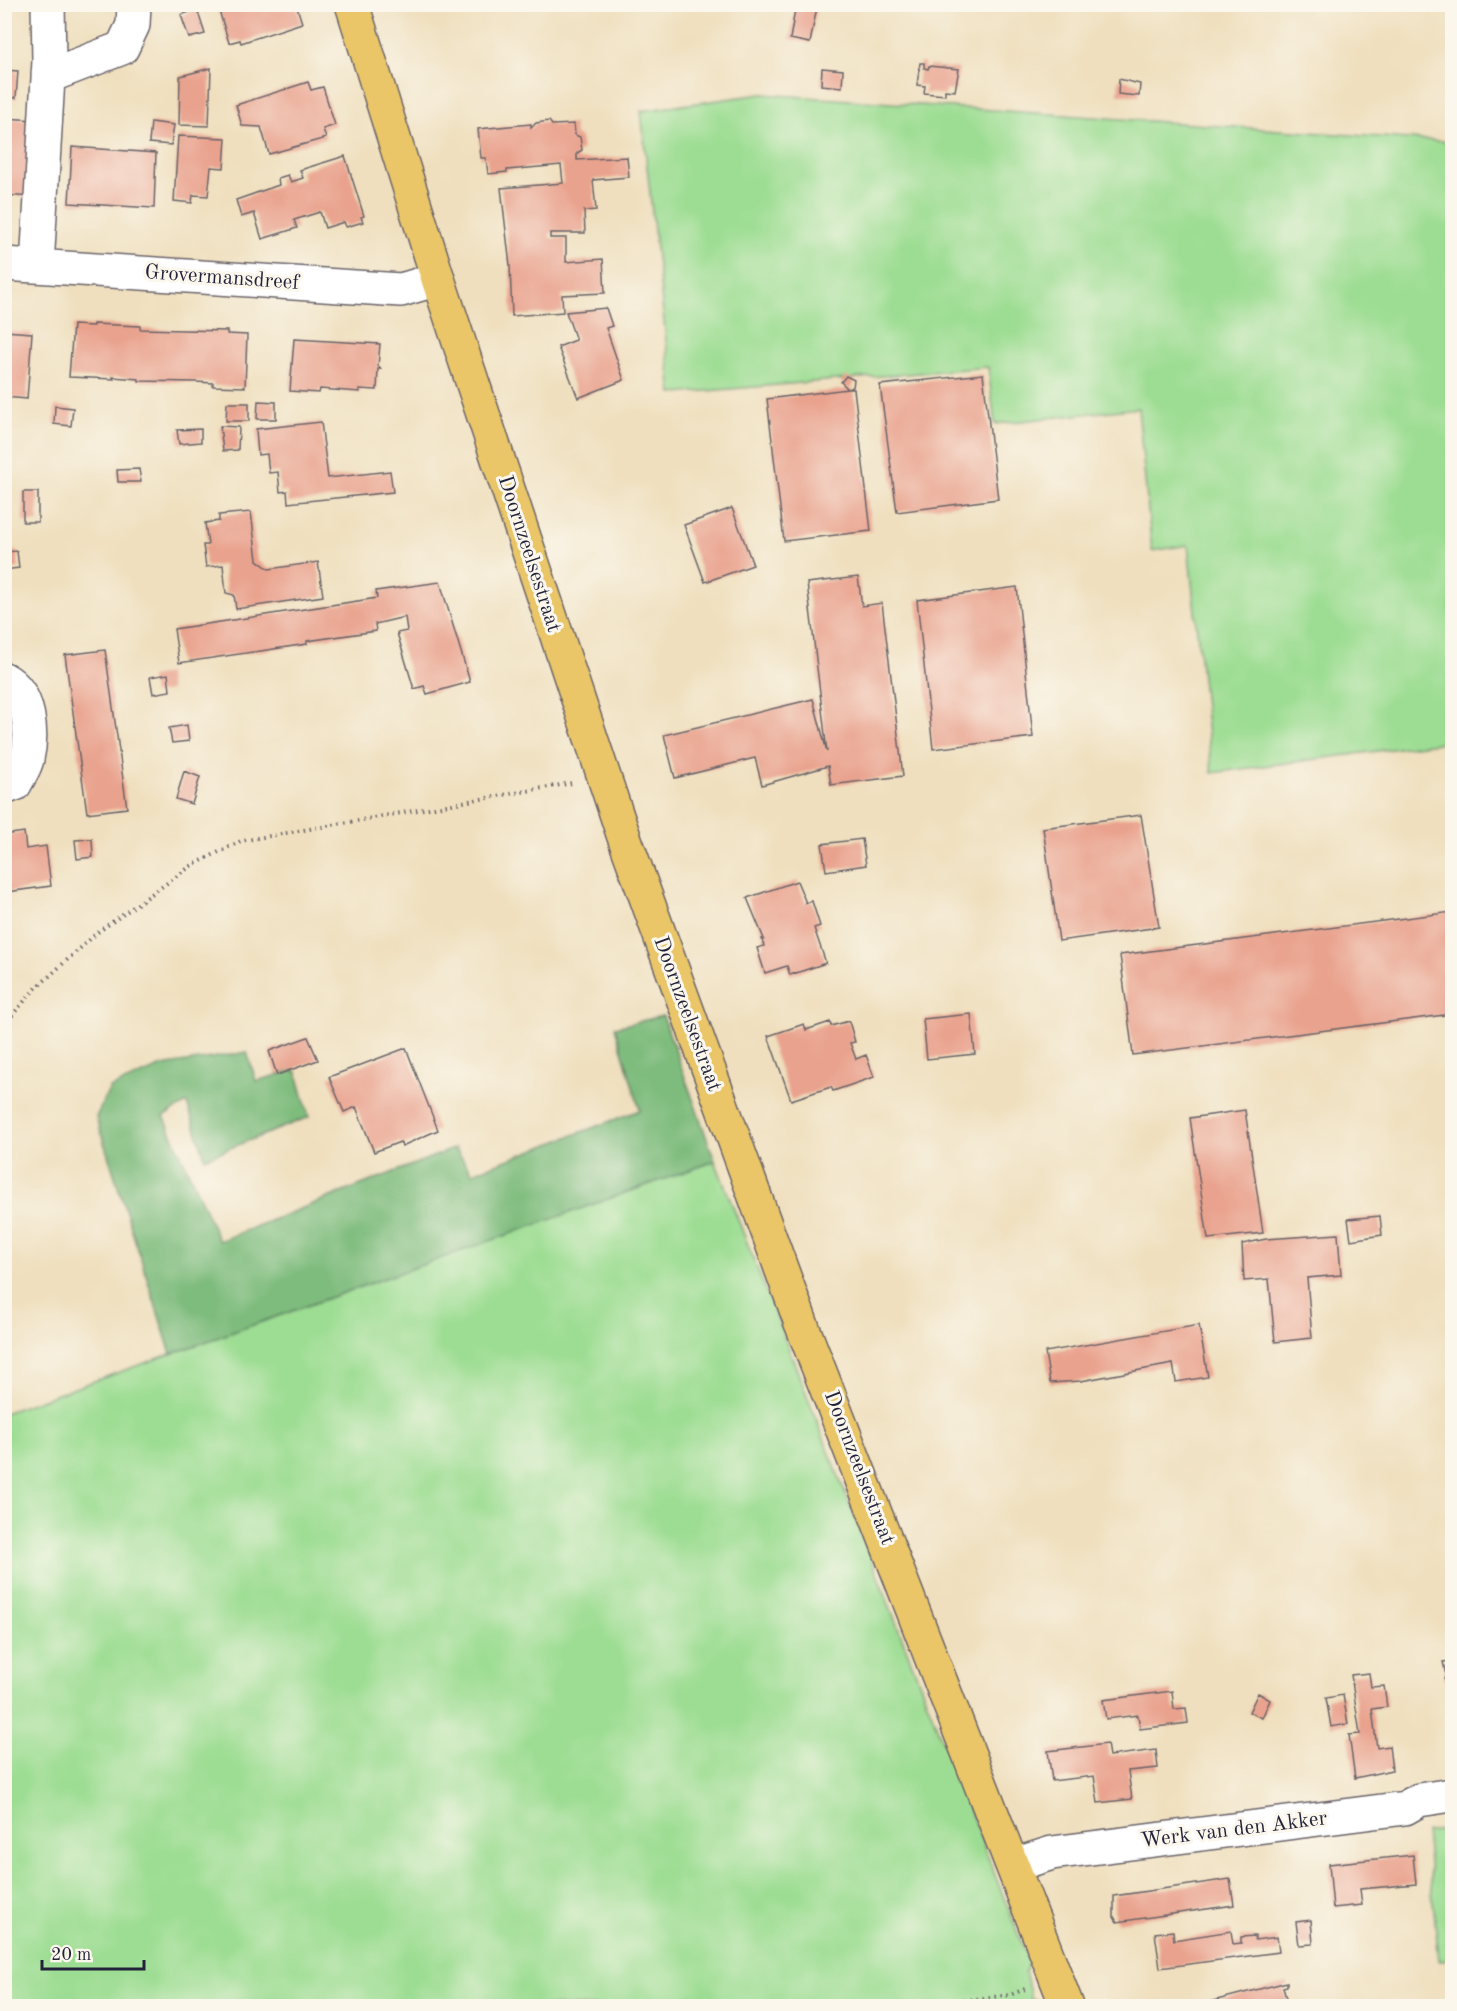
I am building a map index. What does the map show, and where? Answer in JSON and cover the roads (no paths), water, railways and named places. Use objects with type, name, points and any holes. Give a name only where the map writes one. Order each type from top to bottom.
[{"type":"main road","name":"Doornzeelsestraat","points":[[352,4],[438,279],[603,777],[732,1138],[801,1323],[1063,1992]]},
{"type":"street","points":[[37,266],[48,74],[48,4]]},
{"type":"street","points":[[48,74],[57,73],[122,48],[133,25],[135,4]]},
{"type":"street","name":"Grovermansdreef","points":[[4,264],[401,290],[438,279]]},
{"type":"street","points":[[4,679],[23,697],[30,729],[27,760],[15,784],[4,788]]},
{"type":"street","name":"Werk van den Akker","points":[[1014,1865],[1052,1853],[1404,1808],[1419,1800],[1452,1795]]}]
